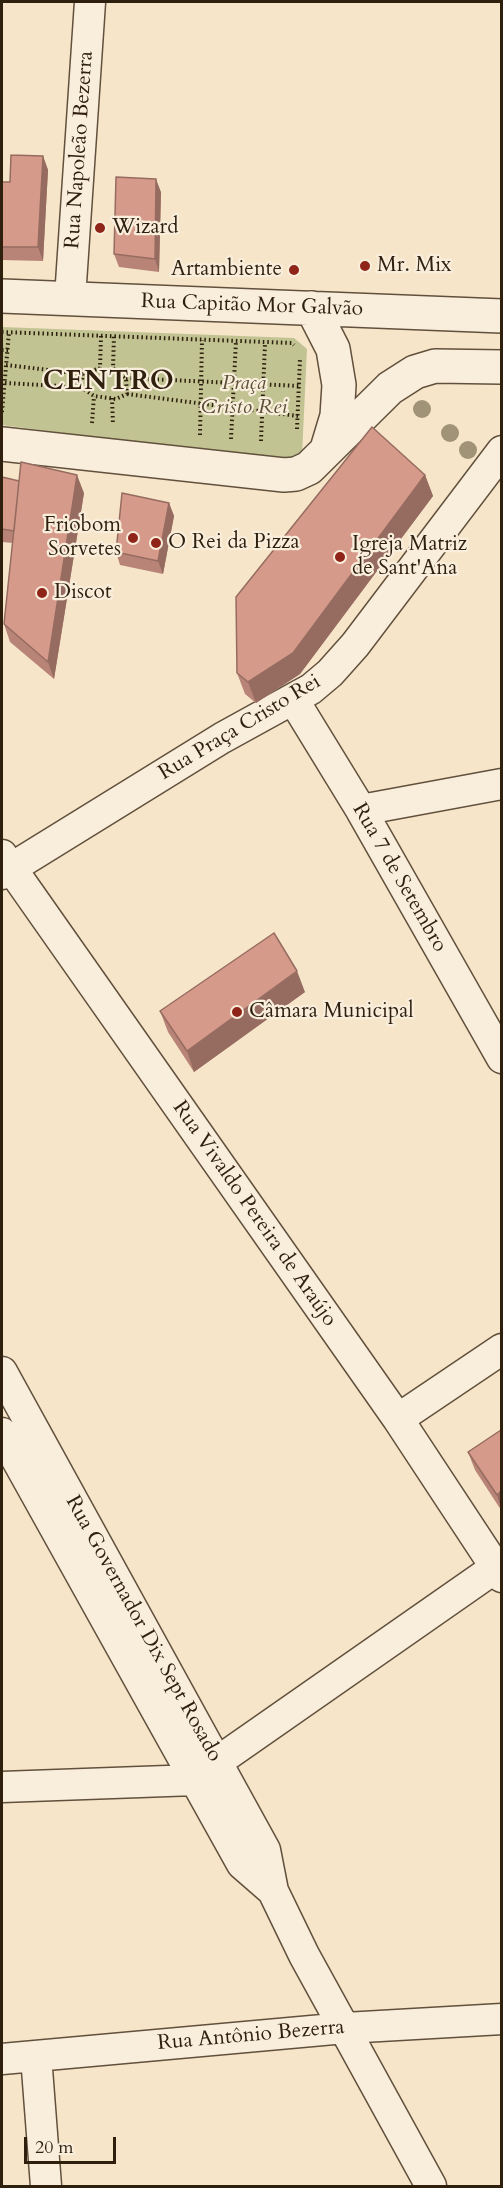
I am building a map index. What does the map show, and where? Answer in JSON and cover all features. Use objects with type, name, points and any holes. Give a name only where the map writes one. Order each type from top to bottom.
[{"type":"street","name":"Rua Napoleão Bezerra","points":[[70,298],[90,2]]},
{"type":"street","name":"Rua Capitão Mor Galvão","points":[[2,296],[501,316]]},
{"type":"street","points":[[2,444],[284,475],[296,474],[309,468],[312,444],[337,416],[339,385],[333,349],[312,309]]},
{"type":"street","points":[[312,444],[415,372],[435,366],[501,367]]},
{"type":"street","name":"Rua Praça Cristo Rei","points":[[4,866],[222,738],[311,689],[330,673],[348,652],[501,451]]},
{"type":"street","name":"Rua 7 de Setembro","points":[[293,699],[361,810],[501,1058]]},
{"type":"street","points":[[361,810],[501,784]]},
{"type":"street","name":"Rua Vivaldo Pereira de Araújo","points":[[4,866],[398,1419],[498,1573]]},
{"type":"street","points":[[398,1419],[501,1349]]},
{"type":"street","name":"Rua Governador Dix Sept Rosado","points":[[2,1372],[206,1771]]},
{"type":"street","name":"Rua Governador Dix Sept Rosado","points":[[2,1433],[206,1771],[265,1850],[273,1891],[304,1955],[431,2187]]},
{"type":"street","points":[[2,1787],[206,1771],[498,1573]]},
{"type":"street","name":"Rua Antônio Bezerra","points":[[2,2059],[345,2028],[501,2019]]},
{"type":"street","points":[[36,2056],[46,2187]]},
{"type":"path","points":[[2,332],[292,343],[300,350],[297,416],[312,444]]},
{"type":"path","points":[[2,412],[9,332]]},
{"type":"path","points":[[6,364],[82,374],[100,368],[101,336]]},
{"type":"path","points":[[114,336],[113,368],[126,378],[299,386]]},
{"type":"path","points":[[199,443],[202,340]]},
{"type":"path","points":[[230,447],[236,341]]},
{"type":"path","points":[[261,452],[265,343]]},
{"type":"path","points":[[2,350],[8,350]]},
{"type":"path","points":[[81,387],[82,374]]},
{"type":"path","points":[[126,378],[127,393]]},
{"type":"path","points":[[5,383],[81,387],[94,396],[116,399],[127,393],[297,416]]},
{"type":"path","points":[[92,429],[94,396]]},
{"type":"path","points":[[112,398],[113,432]]},
{"type":"green space","name":"Praça Cristo Rei","points":[[2,327],[294,338],[307,349],[302,455],[291,463],[2,425]]},
{"type":"building","points":[[11,155],[43,156],[38,247],[2,247],[2,182],[10,182]]},
{"type":"building","points":[[116,177],[156,179],[155,259],[114,254]]},
{"type":"building","name":"Igreja Matriz de Sant'Ana","points":[[372,427],[425,475],[293,653],[248,682],[237,673],[236,597]]},
{"type":"building","name":"Discot","points":[[21,462],[77,475],[48,662],[4,624]]},
{"type":"building","points":[[2,477],[19,481],[14,531],[2,529]]},
{"type":"building","points":[[122,493],[169,503],[158,561],[116,552]]},
{"type":"building","points":[[274,933],[297,971],[187,1051],[160,1011]]},
{"type":"building","points":[[501,1430],[501,1491],[497,1495],[468,1452]]},
{"type":"place","name":"Wizard","points":[[100,228]]},
{"type":"place","name":"Mr. Mix","points":[[365,266]]},
{"type":"place","name":"Artambiente","points":[[294,270]]},
{"type":"place","name":"Friobom Sorvetes","points":[[133,538]]},
{"type":"place","name":"O Rei da Pizza","points":[[156,543]]},
{"type":"place","name":"Igreja Matriz de Sant'Ana","points":[[340,557]]},
{"type":"place","name":"Discot","points":[[42,593]]},
{"type":"place","name":"Câmara Municipal","points":[[237,1012]]},
{"type":"district","name":"CENTRO","points":[[109,383]]}]
